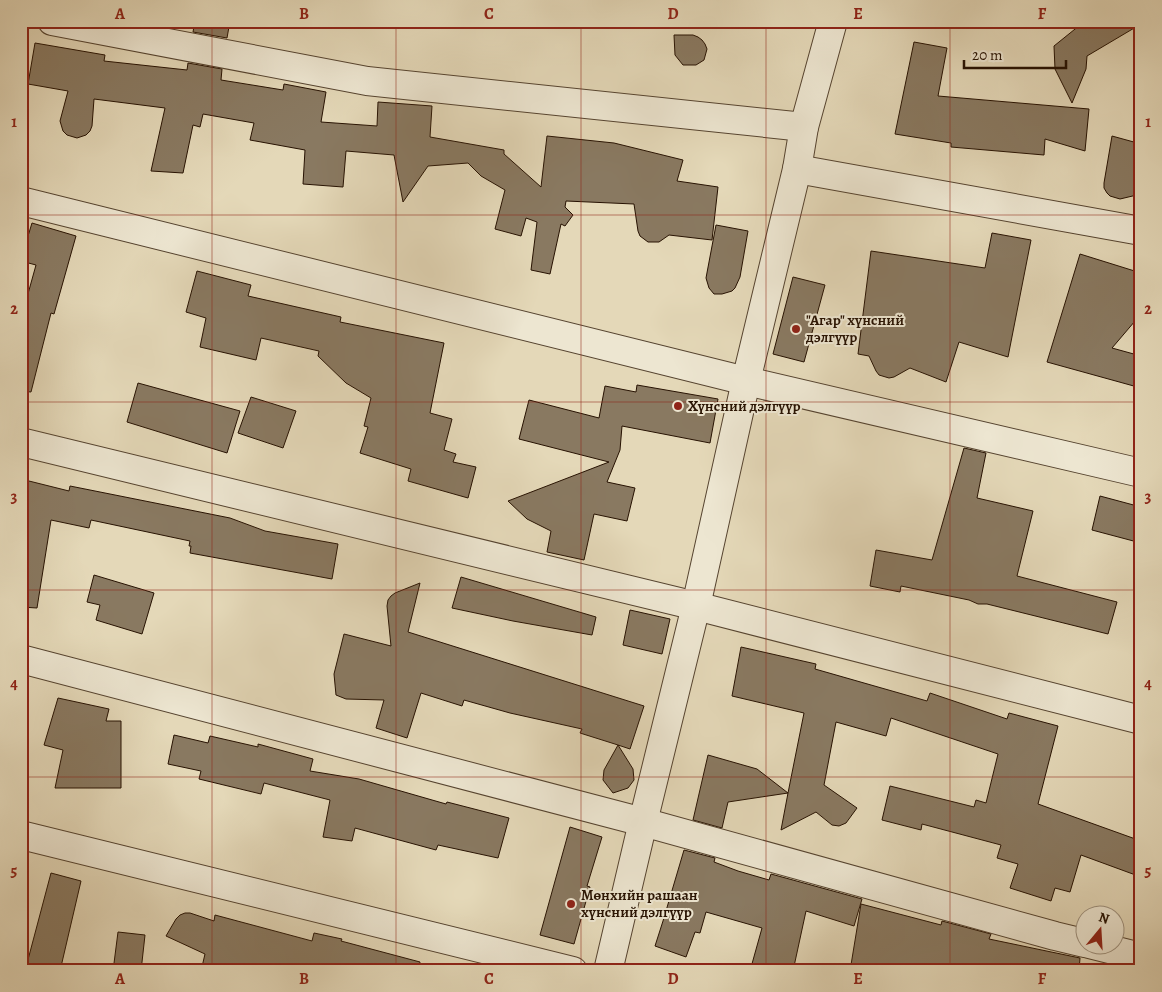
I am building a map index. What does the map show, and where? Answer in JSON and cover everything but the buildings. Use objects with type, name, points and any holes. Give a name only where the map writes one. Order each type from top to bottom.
[{"type":"street","points":[[52,21],[366,81],[804,127]]},
{"type":"street","points":[[608,971],[696,606],[746,381],[797,169],[804,127],[833,21]]},
{"type":"street","points":[[797,169],[1141,231]]},
{"type":"street","points":[[21,201],[746,381],[1141,473]]},
{"type":"street","points":[[21,442],[696,606],[1141,720]]},
{"type":"street","points":[[21,659],[643,822],[1074,941]]},
{"type":"street","points":[[21,835],[572,971]]},
{"type":"street","points":[[1124,953],[1141,957]]},
{"type":"place","name":"\"Агар\" хүнсний дэлгүүр","points":[[796,329]]},
{"type":"place","name":"Хүнсний дэлгүүр","points":[[678,406]]},
{"type":"place","name":"Мөнхийн рашаан хүнсний дэлгүүр","points":[[571,904]]}]
